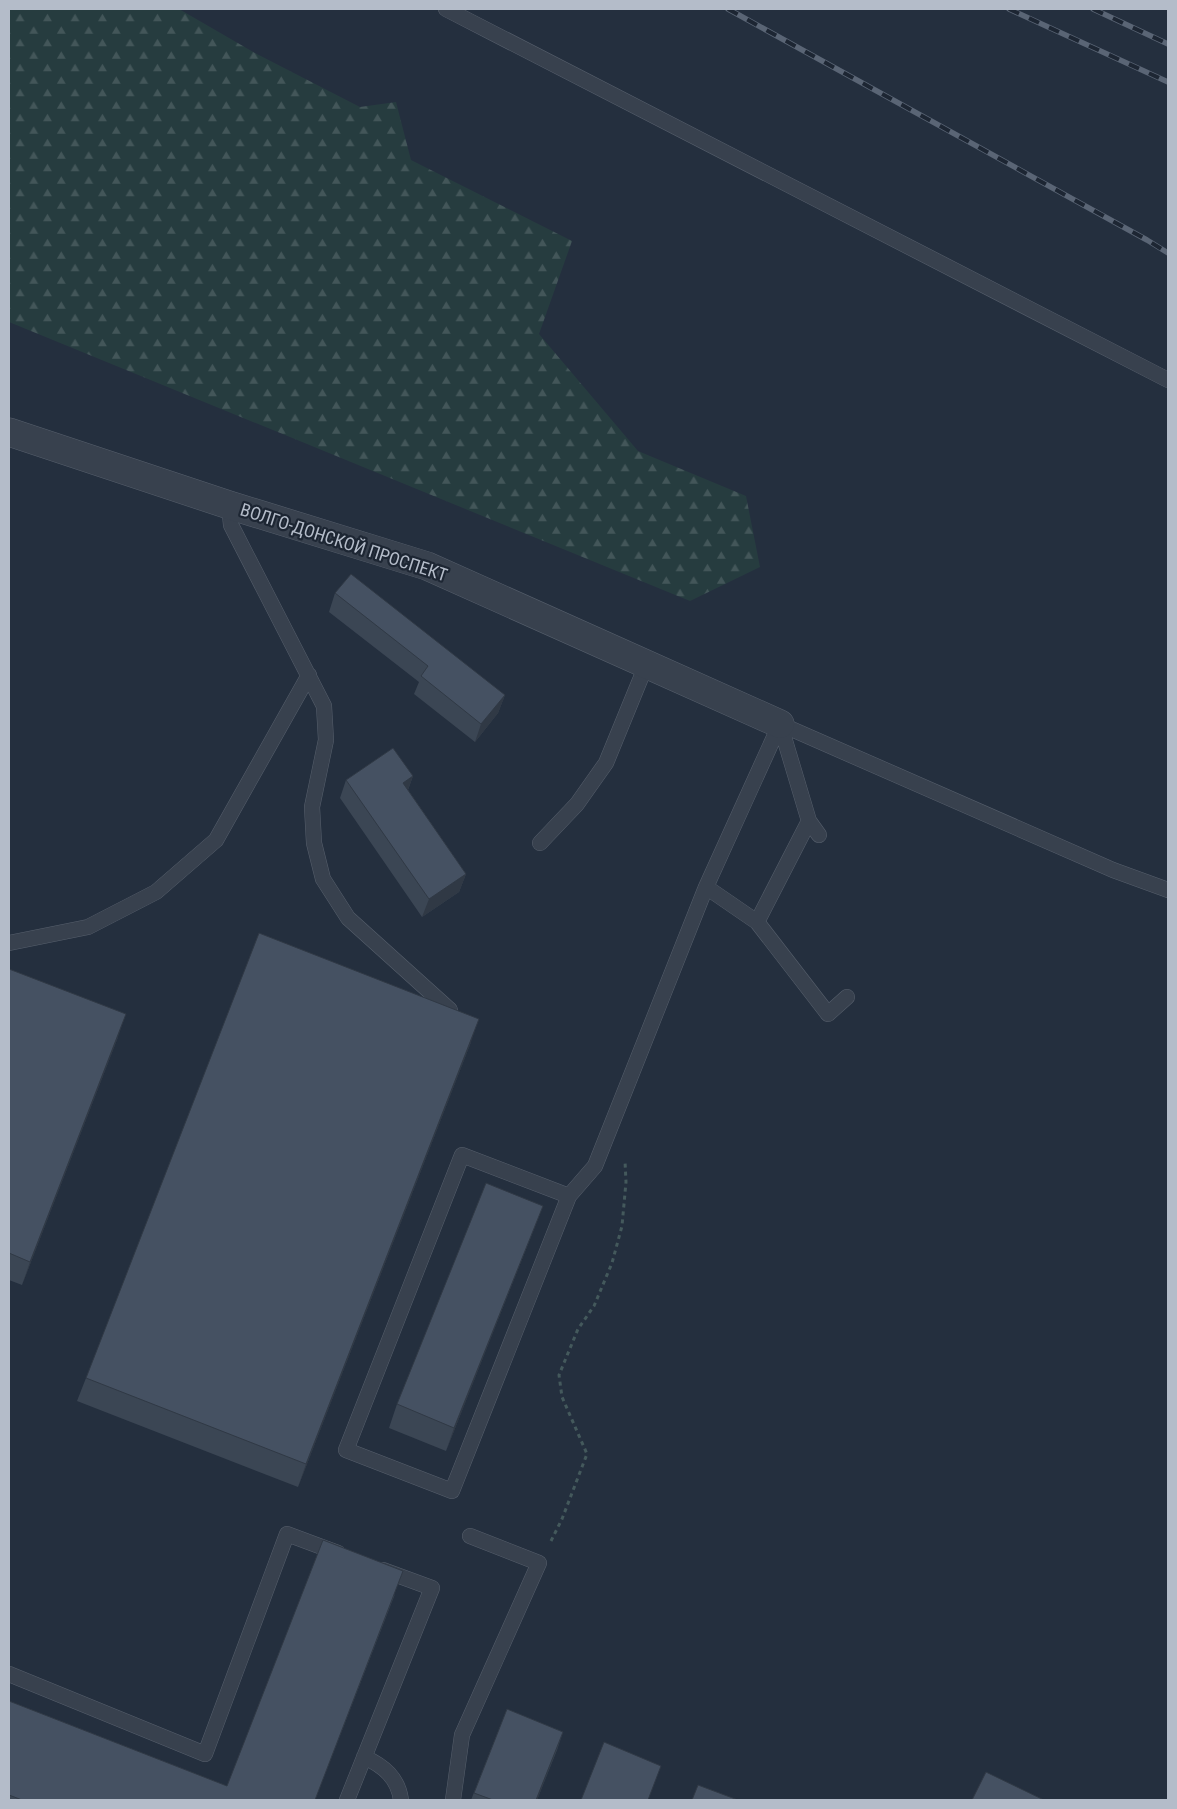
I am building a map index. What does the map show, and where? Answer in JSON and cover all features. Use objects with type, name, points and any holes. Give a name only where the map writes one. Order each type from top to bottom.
[{"type":"street","name":"ВОЛГО-ДОНСКОЙ ПРОСПЕКТ","points":[[9,432],[229,505],[427,566],[780,724]]},
{"type":"lane","points":[[446,9],[1168,380]]},
{"type":"lane","points":[[229,505],[231,525],[324,706],[326,740],[312,807],[314,843],[323,879],[348,918],[450,1010]]},
{"type":"lane","points":[[540,843],[577,804],[606,763],[647,663]]},
{"type":"lane","points":[[9,943],[88,927],[156,892],[216,840],[308,675]]},
{"type":"lane","points":[[780,724],[809,821],[819,835]]},
{"type":"lane","points":[[569,1196],[462,1154],[346,1450],[452,1491],[569,1196],[595,1166],[706,886],[780,724]]},
{"type":"lane","points":[[780,724],[1113,870],[1168,890]]},
{"type":"lane","points":[[757,922],[809,821]]},
{"type":"lane","points":[[706,886],[757,922],[828,1014],[847,997]]},
{"type":"lane","points":[[9,1674],[205,1754],[287,1534],[350,1558]]},
{"type":"lane","points":[[452,1800],[462,1735],[539,1563],[470,1536]]},
{"type":"lane","points":[[347,1800],[432,1588],[368,1565]]},
{"type":"lane","points":[[364,1757],[380,1764],[392,1777],[401,1800]]},
{"type":"path","points":[[539,1563],[562,1519],[587,1454],[562,1397],[559,1375],[578,1328],[594,1306],[612,1263],[622,1226],[626,1182],[625,1152]]},
{"type":"green space","points":[[9,9],[179,9],[255,53],[360,107],[396,102],[411,160],[572,241],[539,334],[638,451],[746,496],[760,567],[690,601],[9,322]]},
{"type":"building","points":[[351,574],[505,695],[481,724],[421,676],[428,666],[335,593]]},
{"type":"building","points":[[393,748],[413,776],[403,783],[466,874],[429,899],[346,780]]},
{"type":"building","points":[[259,933],[479,1019],[306,1464],[86,1378]]},
{"type":"building","points":[[9,969],[126,1014],[30,1262],[9,1253]]},
{"type":"building","points":[[486,1183],[543,1206],[454,1428],[397,1404]]},
{"type":"building","points":[[323,1540],[403,1571],[315,1800],[22,1800],[9,1795],[9,1701],[227,1786]]},
{"type":"building","points":[[507,1709],[563,1732],[536,1800],[493,1800],[474,1793]]},
{"type":"building","points":[[604,1742],[661,1766],[648,1800],[581,1800]]},
{"type":"building","points":[[986,1772],[1044,1800],[972,1800]]},
{"type":"building","points":[[698,1785],[738,1800],[692,1800]]},
{"type":"railway","points":[[728,9],[1168,253]]},
{"type":"railway","points":[[1009,9],[1168,82]]},
{"type":"railway","points":[[1093,9],[1168,44]]}]
